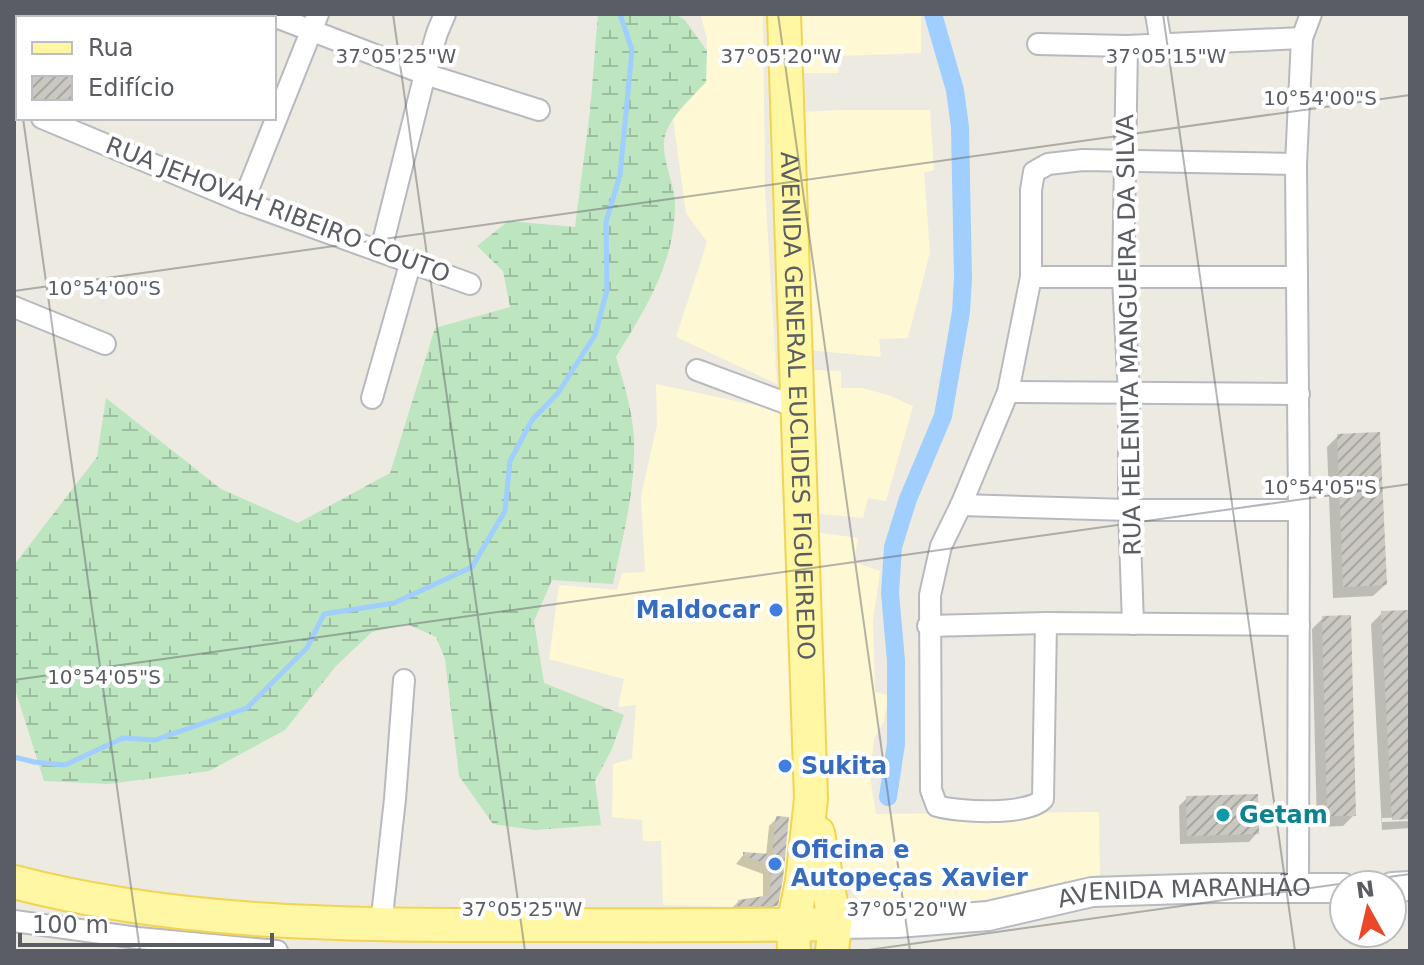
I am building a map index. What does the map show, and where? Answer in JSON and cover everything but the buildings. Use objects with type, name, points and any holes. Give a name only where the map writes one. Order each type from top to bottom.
[{"type":"main road","name":"AVENIDA GENERAL EUCLIDES FIGUEIREDO","points":[[784,14],[811,799],[833,938]]},
{"type":"main road","name":"AVENIDA GENERAL EUCLIDES FIGUEIREDO","points":[[794,938],[811,799]]},
{"type":"main road","points":[[14,882],[139,908],[236,917],[381,925],[833,938]]},
{"type":"main road","name":"AVENIDA MARANHÃO","points":[[833,938],[912,922],[988,916],[1092,892],[1191,888],[1328,888]]},
{"type":"street","points":[[268,14],[314,22],[425,74],[539,110]]},
{"type":"street","points":[[381,250],[425,74],[445,14]]},
{"type":"street","points":[[1156,14],[1161,44]]},
{"type":"street","points":[[1298,889],[1296,164],[1302,38],[1311,14]]},
{"type":"street","points":[[276,118],[314,22]]},
{"type":"street","points":[[1038,44],[1127,46],[1302,38]]},
{"type":"street","name":"RUA HELENITA MANGUEIRA DA SILVA","points":[[1127,46],[1123,279],[1129,395],[1133,624]]},
{"type":"street","name":"RUA JEHOVAH RIBEIRO COUTO","points":[[47,120],[243,202],[470,284]]},
{"type":"street","points":[[243,202],[275,120]]},
{"type":"street","points":[[1046,623],[1044,795],[1039,803],[1022,809],[937,806],[932,799],[930,595],[941,546],[1008,392],[1031,277],[1031,190],[1034,172],[1063,161],[1296,164]]},
{"type":"street","points":[[372,398],[411,261]]},
{"type":"street","points":[[1031,277],[1296,277]]},
{"type":"street","points":[[16,310],[105,344]]},
{"type":"street","points":[[697,370],[799,408]]},
{"type":"street","points":[[1008,392],[1299,394]]},
{"type":"street","points":[[961,505],[1129,510],[1299,510]]},
{"type":"street","points":[[928,626],[1046,623],[1299,625]]},
{"type":"street","points":[[381,925],[404,680]]},
{"type":"street","points":[[14,921],[138,938],[277,951]]},
{"type":"shaded area","points":[[700,14],[763,14],[765,189],[777,384],[676,337],[707,242],[686,213],[673,118],[706,82],[707,38]]},
{"type":"shaded area","points":[[794,14],[921,14],[921,53],[840,56],[838,73],[796,73]]},
{"type":"shaded area","points":[[930,110],[934,170],[924,173],[930,252],[908,338],[879,339],[881,357],[808,350],[800,112]]},
{"type":"shaded area","points":[[809,370],[841,371],[841,388],[862,388],[913,406],[886,501],[868,498],[863,518],[810,513]]},
{"type":"shaded area","points":[[656,384],[783,411],[797,820],[786,908],[663,905],[661,841],[643,841],[642,820],[612,817],[613,764],[632,759],[636,705],[618,707],[624,679],[549,659],[559,585],[617,590],[622,573],[645,572],[641,496],[657,425]]},
{"type":"shaded area","points":[[808,531],[858,538],[854,562],[880,571],[873,621],[875,692],[888,695],[884,721],[874,739],[870,776],[876,814],[1099,812],[1100,875],[978,901],[862,903],[835,873],[816,799]]},
{"type":"green space","points":[[598,14],[675,14],[685,20],[707,51],[706,82],[678,112],[664,139],[675,201],[669,250],[656,287],[616,357],[629,405],[634,443],[629,504],[613,584],[552,580],[534,621],[544,683],[624,715],[612,749],[595,781],[601,825],[535,830],[493,824],[459,776],[445,659],[436,637],[407,624],[372,632],[336,666],[285,730],[209,771],[108,784],[44,781],[14,686],[14,565],[97,457],[106,398],[221,489],[298,523],[390,473],[435,328],[510,307],[503,271],[477,246],[508,221],[575,227],[590,111]]},
{"type":"waterway","points":[[14,757],[65,765],[123,738],[155,740],[247,708],[307,648],[324,614],[394,603],[472,567],[505,511],[510,461],[532,420],[558,393],[595,335],[607,290],[606,222],[620,175],[632,50],[620,14]]},
{"type":"waterway","points":[[888,797],[896,744],[896,661],[890,593],[893,547],[908,499],[943,416],[961,312],[963,278],[960,127],[955,90],[933,14]]},
{"type":"place","name":"Maldocar","points":[[776,610]]},
{"type":"place","name":"Sukita","points":[[785,766]]},
{"type":"place","name":"Getam","points":[[1223,815]]},
{"type":"place","name":"Oficina e Autopeças Xavier","points":[[775,864]]}]
